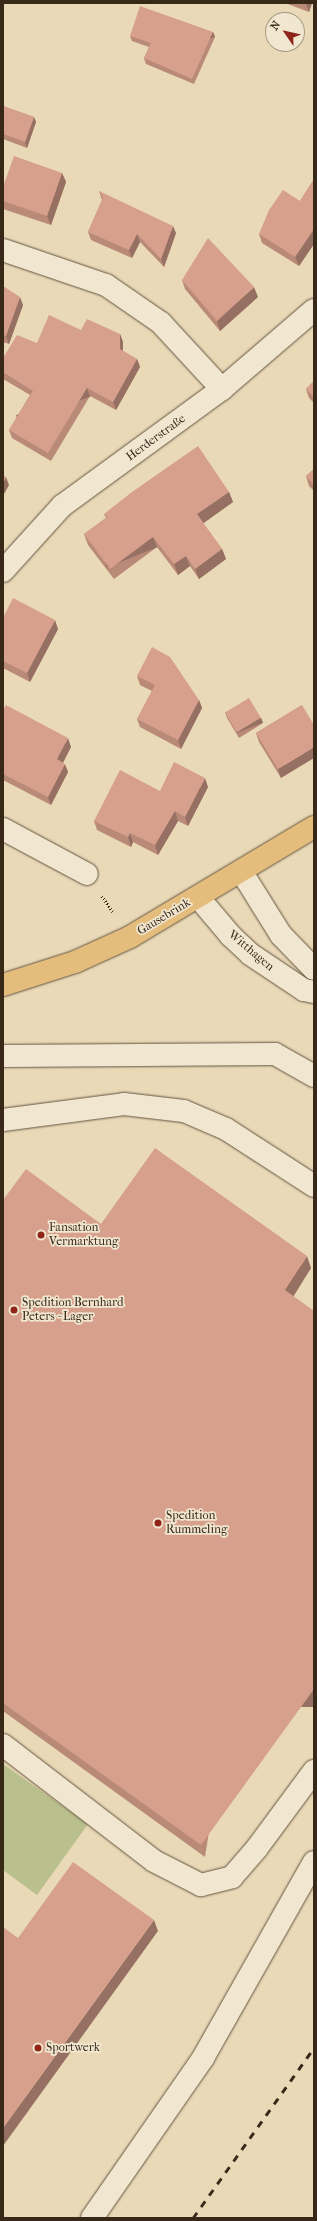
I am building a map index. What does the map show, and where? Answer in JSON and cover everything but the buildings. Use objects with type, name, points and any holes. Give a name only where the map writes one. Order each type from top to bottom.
[{"type":"main road","name":"Gausebrink","points":[[3,985],[75,962],[130,937],[314,827]]},
{"type":"street","points":[[3,250],[106,285],[161,323],[222,389]]},
{"type":"street","name":"Herderstraße","points":[[3,571],[62,506],[222,389],[314,310]]},
{"type":"street","points":[[3,829],[87,874]]},
{"type":"street","points":[[241,871],[282,935],[314,969]]},
{"type":"street","name":"Witthagen","points":[[198,897],[231,936],[250,954],[304,990],[314,992]]},
{"type":"street","points":[[3,1056],[275,1054],[314,1076]]},
{"type":"street","points":[[3,1120],[124,1104],[184,1111],[226,1129],[314,1186]]},
{"type":"street","points":[[3,1745],[154,1861],[201,1885],[232,1877],[257,1848],[314,1771]]},
{"type":"street","points":[[92,2218],[204,2058],[314,1862]]},
{"type":"path","points":[[87,874],[130,937]]},
{"type":"green space","points":[[3,1764],[88,1824],[37,1895],[3,1870]]},
{"type":"railway","points":[[193,2218],[314,2048]]},
{"type":"place","name":"Fansation Vermarktung","points":[[41,1235]]},
{"type":"place","name":"Spedition Bernhard Peters - Lager","points":[[14,1310]]},
{"type":"place","name":"Spedition Rummeling","points":[[158,1523]]},
{"type":"place","name":"Sportwerk","points":[[38,2048]]}]
